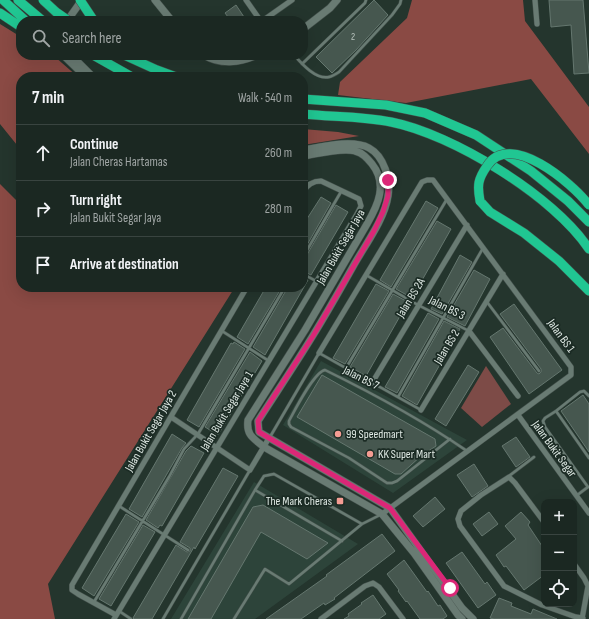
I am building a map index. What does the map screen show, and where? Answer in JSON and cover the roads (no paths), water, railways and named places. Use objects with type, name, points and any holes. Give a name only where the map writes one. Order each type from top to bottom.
[{"type":"highway","points":[[3,0],[18,16]]},
{"type":"highway","points":[[18,0],[37,16]]},
{"type":"highway","points":[[42,0],[62,16]]},
{"type":"highway","points":[[81,0],[91,16]]},
{"type":"highway","points":[[0,13],[16,19]]},
{"type":"highway","points":[[102,60],[123,72]]},
{"type":"highway","points":[[135,60],[162,72]]},
{"type":"highway","points":[[141,60],[157,70]]},
{"type":"highway","points":[[308,99],[386,105],[425,113],[476,135],[531,171],[568,200],[589,222]]},
{"type":"highway","points":[[308,114],[365,118],[391,122],[436,136],[464,150],[532,192],[560,215],[589,249]]},
{"type":"highway","points":[[589,204],[569,185],[543,166],[527,156],[513,153],[501,156],[489,163],[481,175],[478,187],[480,201],[490,212],[524,233],[559,261],[589,291]]},
{"type":"street","points":[[71,16],[81,0]]},
{"type":"street","points":[[155,0],[168,16]]},
{"type":"street","points":[[246,0],[257,16]]},
{"type":"street","points":[[269,16],[292,0]]},
{"type":"street","points":[[308,25],[330,8],[337,0]]},
{"type":"street","points":[[535,0],[537,24]]},
{"type":"street","points":[[68,60],[81,72]]},
{"type":"street","points":[[75,60],[88,72]]},
{"type":"street","points":[[216,60],[232,63],[241,60]]},
{"type":"street","name":"Jalan Bukit Segar Jaya","points":[[269,438],[259,432],[258,421],[317,329],[374,231],[383,212],[388,196],[388,180],[385,167],[378,156],[369,148],[342,143],[308,149]]},
{"type":"street","name":"Jalan Bukit Segar Jaya","points":[[264,446],[251,437],[247,428],[248,420],[309,323],[376,209],[380,196],[381,181],[375,168],[365,156],[354,151],[308,155]]},
{"type":"street","name":"Jalan BS 1","points":[[366,275],[422,182],[433,180],[571,367],[571,375],[382,514]]},
{"type":"street","points":[[308,186],[314,181],[321,181],[342,190]]},
{"type":"street","name":"Jalan Bukit Segar Jaya 1","points":[[116,615],[357,214],[360,206],[359,199],[342,190]]},
{"type":"street","name":"Jalan BS 2A","points":[[372,382],[466,225]]},
{"type":"street","name":"Jalan BS 2","points":[[421,410],[503,274]]},
{"type":"street","points":[[319,352],[366,275]]},
{"type":"street","name":"Jalan Bukit Segar Jaya 2","points":[[93,602],[72,590],[72,585],[244,292]]},
{"type":"street","name":"Jalan BS 3","points":[[469,331],[518,396]]},
{"type":"street","name":"Jalan Bukit Segar","points":[[518,414],[589,513]]},
{"type":"street","points":[[171,417],[250,470],[269,438],[390,508],[462,608],[473,619]]},
{"type":"street","points":[[264,446],[382,514],[414,554],[462,619]]},
{"type":"street","points":[[541,518],[516,484],[509,477],[461,511],[458,519],[460,526],[504,586],[542,605],[582,618],[588,586],[577,568]]},
{"type":"street","points":[[321,619],[365,586],[373,583],[379,587],[403,619]]},
{"type":"street","points":[[93,602],[116,615]]},
{"type":"lane","points":[[308,58],[365,3],[366,0]]},
{"type":"lane","points":[[298,60],[318,76],[328,77],[339,72],[392,15],[400,4],[401,0]]},
{"type":"lane","points":[[302,64],[306,60]]},
{"type":"lane","points":[[308,248],[342,190]]},
{"type":"lane","points":[[346,368],[447,198]]},
{"type":"lane","points":[[398,397],[483,248]]},
{"type":"lane","name":"Jalan BS 3","points":[[366,275],[418,305],[469,331]]},
{"type":"lane","points":[[308,277],[317,282]]},
{"type":"lane","points":[[93,602],[169,478],[184,449],[198,434],[282,292]]},
{"type":"lane","points":[[486,302],[539,371]]},
{"type":"lane","points":[[222,331],[269,361]]},
{"type":"lane","points":[[269,438],[319,352],[421,410]]},
{"type":"lane","name":"Jalan BS 7","points":[[325,370],[383,399],[450,439],[397,481],[387,483],[349,458],[291,427],[289,421],[305,392],[319,373],[325,370]]},
{"type":"lane","points":[[576,496],[588,487],[545,427],[543,422],[544,418],[556,411],[580,392],[584,391],[589,396]]},
{"type":"lane","points":[[556,411],[589,458]]},
{"type":"lane","points":[[450,439],[468,451]]},
{"type":"lane","points":[[509,477],[534,457]]},
{"type":"lane","points":[[163,619],[250,470]]},
{"type":"lane","points":[[181,619],[264,476],[274,474],[362,524]]},
{"type":"lane","points":[[255,490],[342,541]]},
{"type":"lane","points":[[119,506],[188,550]]},
{"type":"lane","points":[[234,619],[265,569],[289,584],[362,524],[382,514]]},
{"type":"lane","points":[[116,615],[131,619]]},
{"type":"place","name":"99 Speedmart","points":[[338,434]]},
{"type":"place","name":"KK Super Mart","points":[[370,454]]},
{"type":"place","name":"The Mark Cheras","points":[[340,501]]}]
